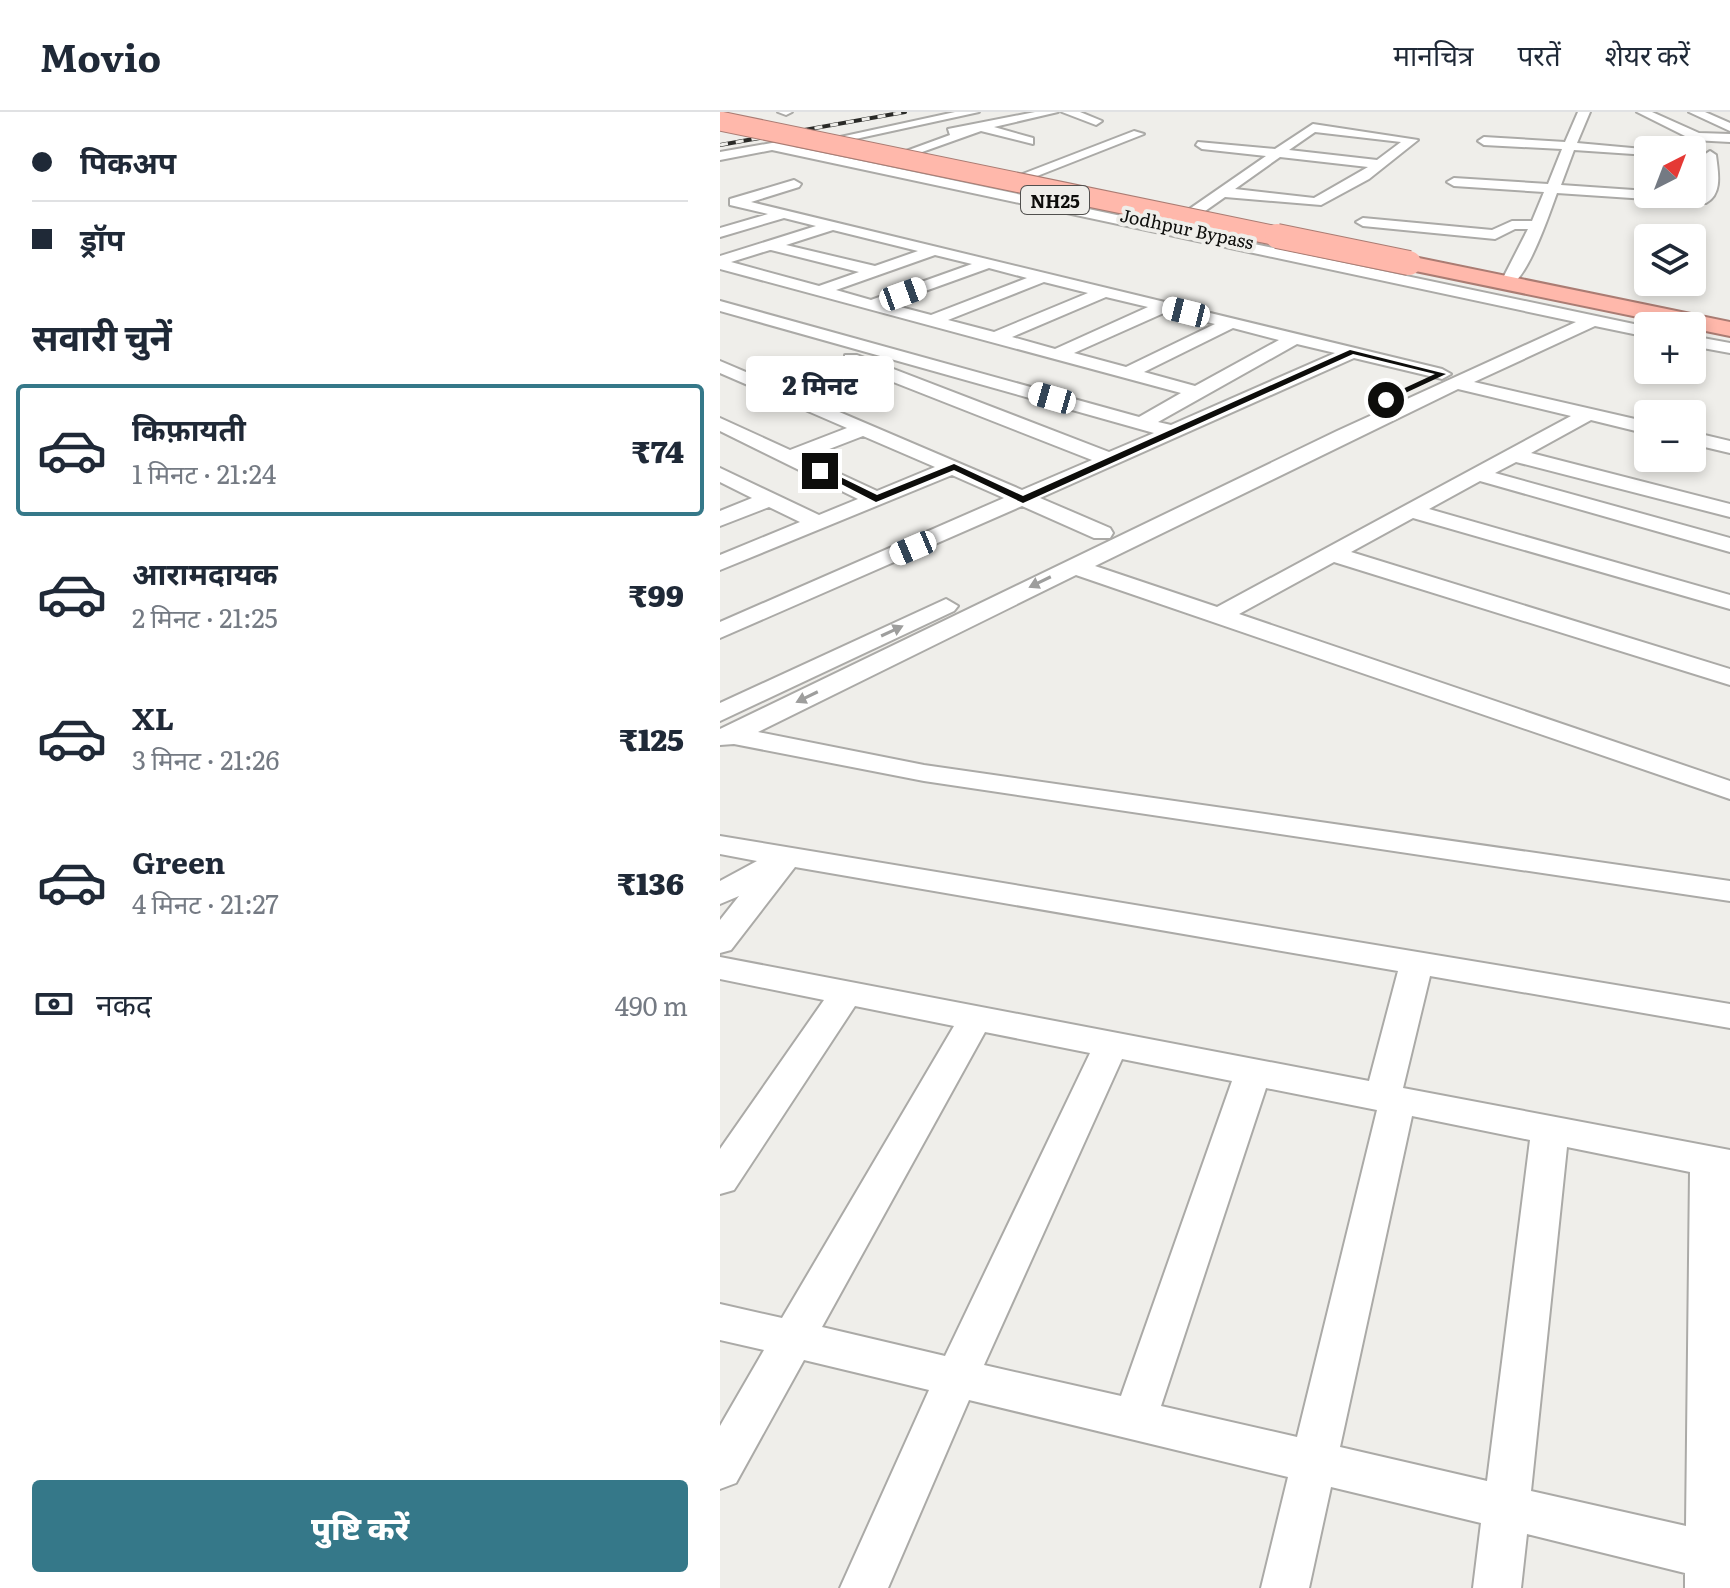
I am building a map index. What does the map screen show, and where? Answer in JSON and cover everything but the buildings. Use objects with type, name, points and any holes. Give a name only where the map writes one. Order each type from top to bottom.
[{"type":"highway","points":[[720,120],[1400,267],[1730,327]]},
{"type":"highway","name":"Jodhpur Bypass","points":[[720,129],[1400,267],[1634,321]]},
{"type":"highway","points":[[1706,337],[1730,341]]},
{"type":"street","points":[[837,139],[973,112]]},
{"type":"street","points":[[1009,112],[1052,126]]},
{"type":"street","points":[[926,137],[1052,112]]},
{"type":"street","points":[[1068,112],[1096,121]]},
{"type":"street","points":[[1510,280],[1538,225],[1584,112]]},
{"type":"street","points":[[1643,112],[1697,137],[1730,138]]},
{"type":"street","points":[[1695,112],[1730,127]]},
{"type":"street","points":[[720,120],[837,139],[1730,327]]},
{"type":"street","points":[[1193,213],[1220,192],[1313,128],[1345,126],[1412,140],[1364,176],[1309,203],[1220,192]]},
{"type":"street","points":[[904,154],[980,127],[1029,141]]},
{"type":"street","points":[[879,129],[962,143]]},
{"type":"street","points":[[1022,177],[1134,134],[1076,130]]},
{"type":"street","points":[[720,156],[818,138]]},
{"type":"street","points":[[777,145],[801,154],[1634,329]]},
{"type":"street","points":[[1202,145],[1381,164]]},
{"type":"street","points":[[1063,147],[1089,151]]},
{"type":"street","points":[[1480,147],[1561,165],[1634,153]]},
{"type":"street","points":[[1453,180],[1712,200],[1715,155],[1706,155]]},
{"type":"street","points":[[1202,160],[1364,176]]},
{"type":"street","points":[[1504,185],[1513,166]]},
{"type":"street","points":[[1241,179],[1339,190]]},
{"type":"street","points":[[1706,183],[1730,185]]},
{"type":"street","points":[[727,204],[794,184]]},
{"type":"street","points":[[727,204],[783,214],[1353,352],[1634,425]]},
{"type":"street","points":[[720,233],[783,214]]},
{"type":"street","points":[[1363,222],[1495,235],[1512,225],[1538,225]]},
{"type":"street","points":[[720,263],[831,226]]},
{"type":"street","points":[[769,246],[876,271]]},
{"type":"street","points":[[778,321],[876,271],[932,251]]},
{"type":"street","points":[[720,263],[815,303],[846,296],[1197,392]]},
{"type":"street","points":[[874,304],[987,264]]},
{"type":"street","points":[[934,320],[1042,277]]},
{"type":"street","points":[[997,337],[1104,292]]},
{"type":"street","points":[[720,306],[1173,432]]},
{"type":"street","points":[[1058,354],[1163,307]]},
{"type":"street","points":[[720,317],[749,314],[847,358],[1111,460]]},
{"type":"street","points":[[723,729],[1073,566],[1448,378],[1559,314]]},
{"type":"street","points":[[723,729],[1102,533],[1448,378],[1591,321]]},
{"type":"street","points":[[1129,373],[1230,323]]},
{"type":"street","points":[[1142,423],[1295,338]]},
{"type":"street","points":[[1706,344],[1730,348]]},
{"type":"street","points":[[720,631],[1353,352]]},
{"type":"street","points":[[720,366],[1102,533]]},
{"type":"street","points":[[1220,615],[1476,474],[1517,456],[1588,414]]},
{"type":"street","points":[[720,424],[793,456],[876,499]]},
{"type":"street","points":[[793,456],[863,429]]},
{"type":"street","points":[[720,445],[745,435]]},
{"type":"street","points":[[1706,441],[1730,447]]},
{"type":"street","points":[[1517,456],[1730,511]]},
{"type":"street","points":[[720,563],[954,467]]},
{"type":"street","points":[[1476,474],[1730,545]]},
{"type":"street","points":[[723,478],[818,523]]},
{"type":"street","points":[[720,519],[769,499]]},
{"type":"street","points":[[1412,511],[1730,602]]},
{"type":"street","points":[[1333,554],[1730,677]]},
{"type":"street","points":[[1073,566],[1730,790]]},
{"type":"street","points":[[723,729],[924,773],[1730,891]]},
{"type":"street","points":[[720,845],[1730,1016]]},
{"type":"street","points":[[720,894],[787,857]]},
{"type":"street","points":[[720,942],[787,857]]},
{"type":"street","points":[[1285,1588],[1417,963]]},
{"type":"street","points":[[720,968],[1719,1163],[1716,1568],[1506,1510],[720,1322]]},
{"type":"street","points":[[720,1179],[846,993]]},
{"type":"street","points":[[720,1468],[790,1339],[975,1018]]},
{"type":"street","points":[[864,1588],[956,1379],[1111,1045]]},
{"type":"street","points":[[1134,1422],[1253,1072]]},
{"type":"street","points":[[1497,1588],[1550,1130]]},
{"type":"railway","points":[[720,145],[905,112]]},
{"type":"route","points":[[820,471],[876,499],[954,467],[1023,500],[1353,352],[1442,374],[1386,400]]}]
